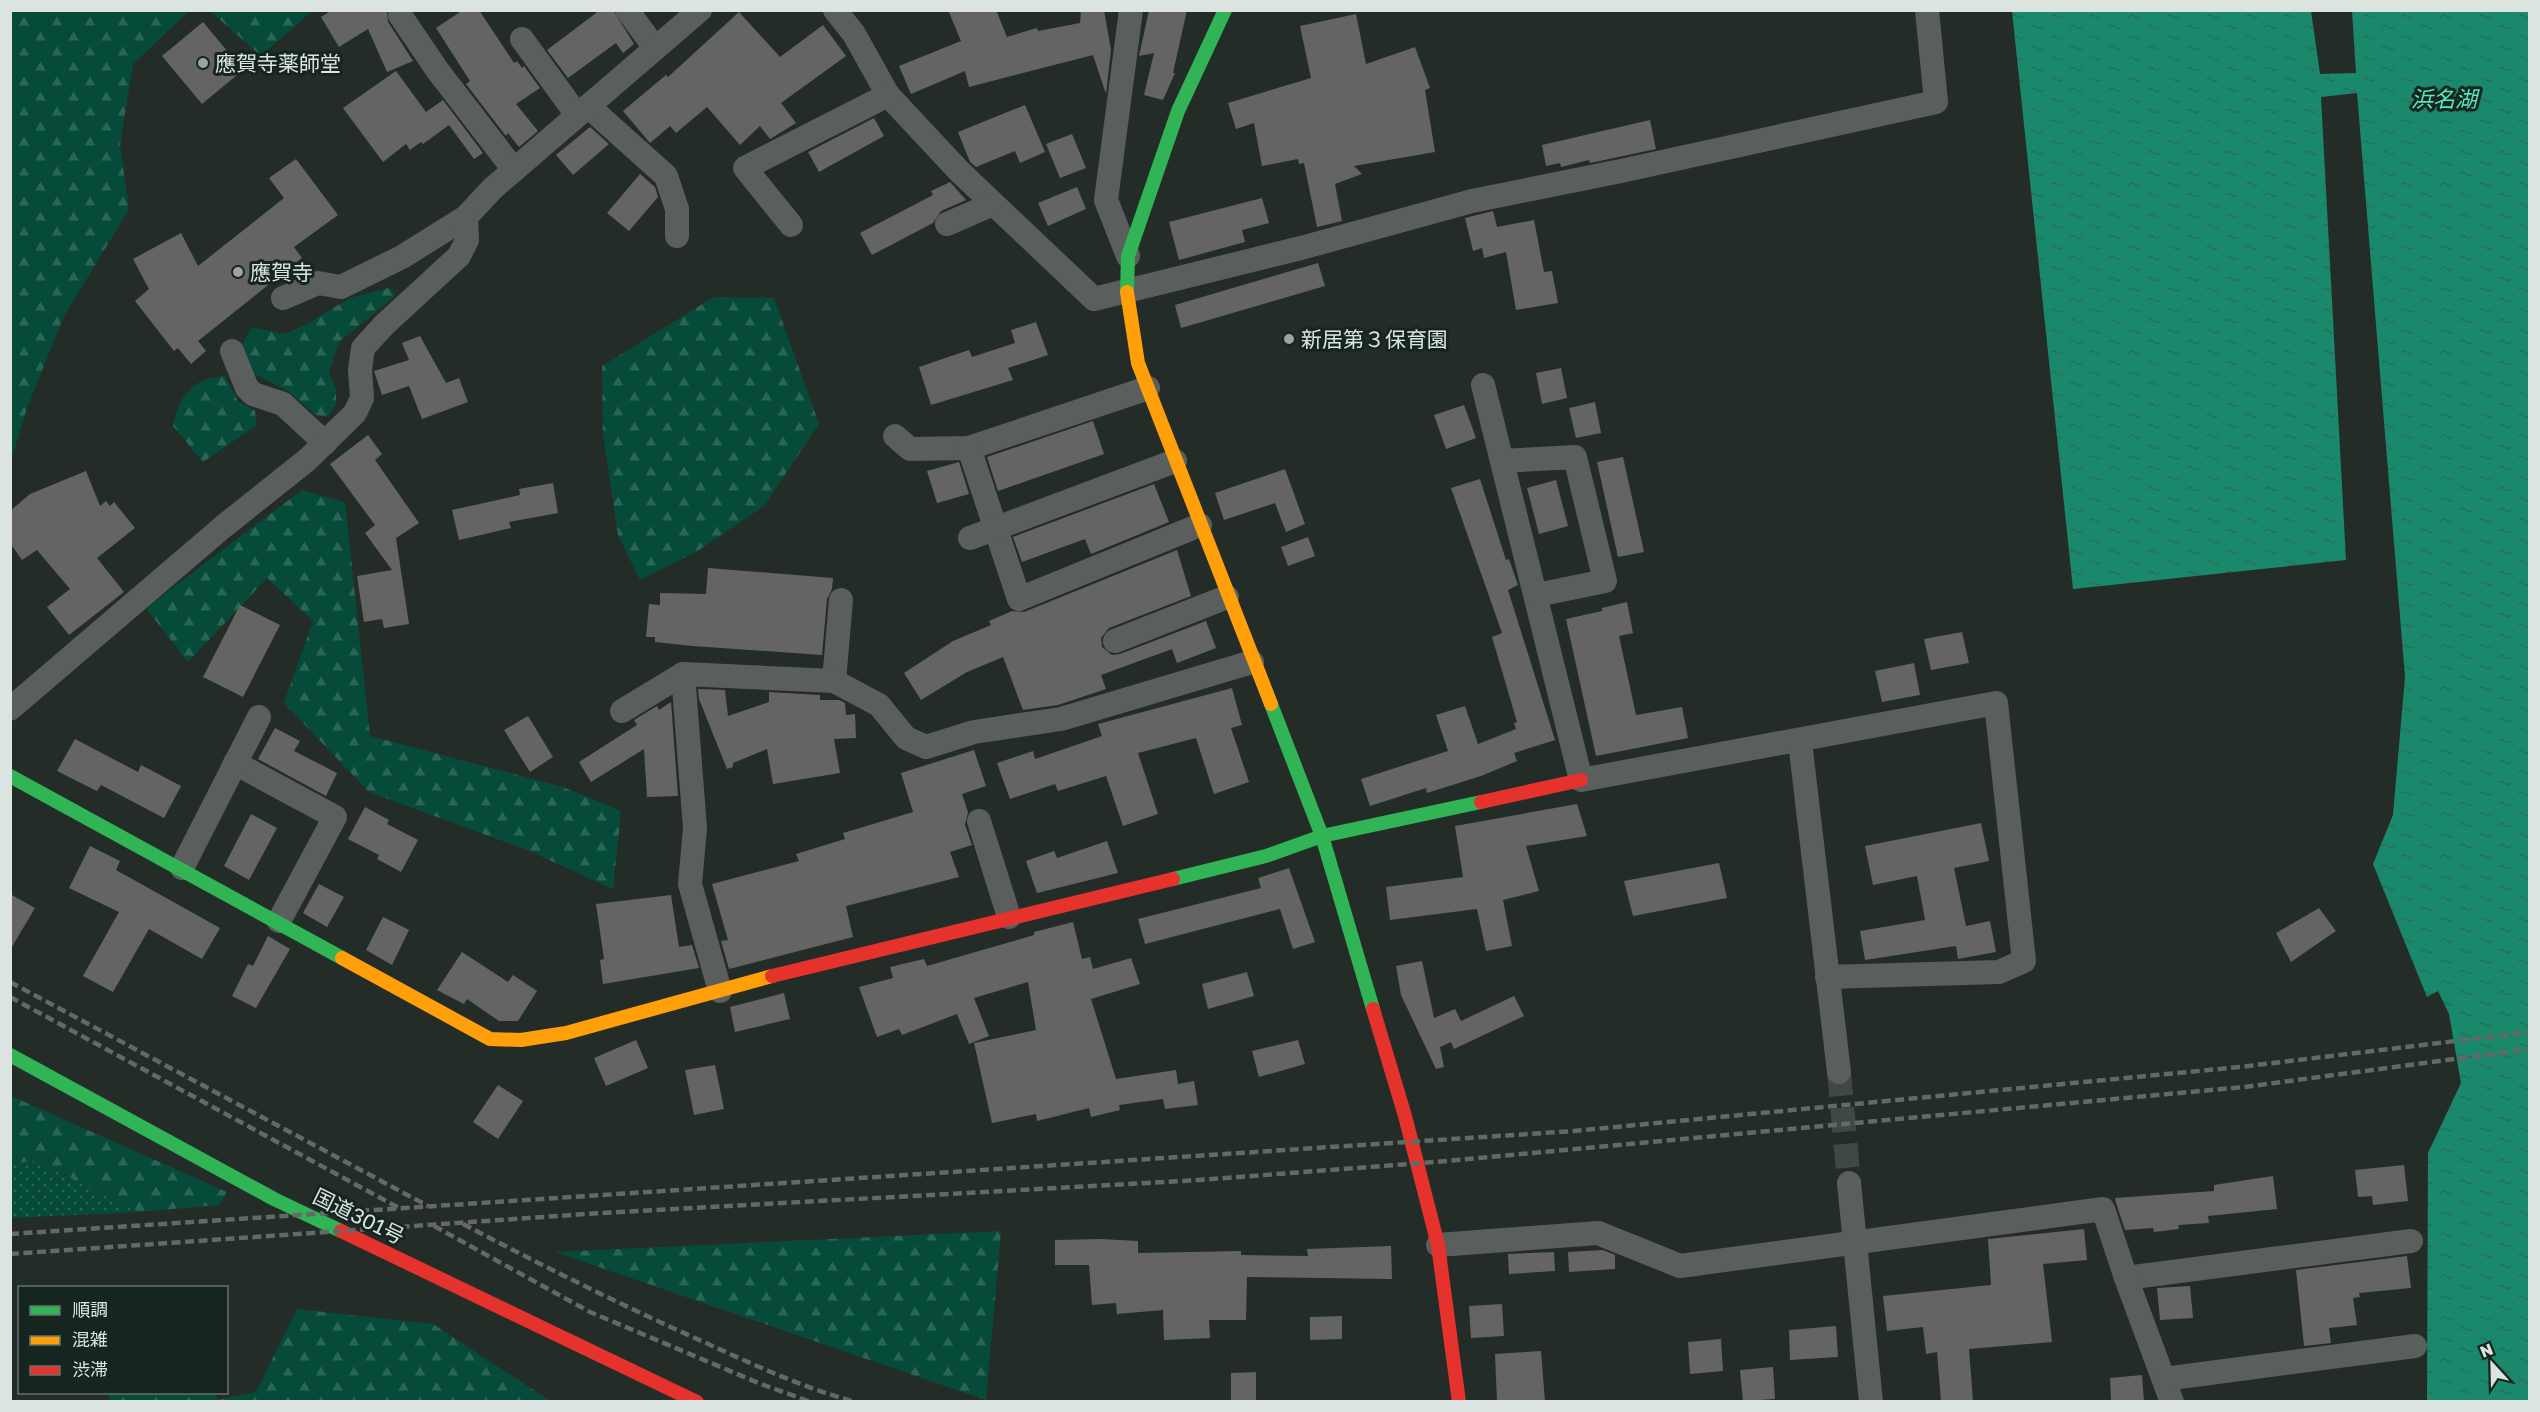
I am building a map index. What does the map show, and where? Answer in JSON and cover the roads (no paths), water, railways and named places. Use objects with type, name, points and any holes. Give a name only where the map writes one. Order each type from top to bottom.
[{"type":"main road","points":[[1225,10],[1178,111],[1128,256],[1127,292],[1138,363],[1252,662],[1322,836],[1402,1105],[1438,1245],[1460,1401]]},
{"type":"main road","points":[[10,776],[279,921],[412,998],[490,1039],[521,1040],[566,1033],[1010,917],[1266,856],[1322,836],[1581,780]]},
{"type":"main road","name":"国道301号","points":[[10,1055],[274,1199],[697,1401]]},
{"type":"street","points":[[627,10],[655,48]]},
{"type":"street","points":[[283,298],[318,284],[340,287],[402,257],[466,217],[477,202],[700,10]]},
{"type":"street","points":[[835,10],[854,34],[888,95],[993,204],[1094,299],[1472,201],[1936,102],[1927,10]]},
{"type":"street","points":[[1128,256],[1106,200],[1131,10]]},
{"type":"street","points":[[400,15],[438,72],[514,170]]},
{"type":"street","points":[[522,39],[582,111],[666,176],[677,208],[677,236]]},
{"type":"street","points":[[791,225],[745,168],[888,95]]},
{"type":"street","points":[[947,224],[993,204]]},
{"type":"street","points":[[10,709],[325,443],[360,405],[363,348],[384,325],[459,256],[467,240],[466,217]]},
{"type":"street","points":[[232,351],[247,388],[253,394],[284,404],[325,443]]},
{"type":"street","points":[[1483,385],[1537,595],[1581,780],[1800,742],[1996,703],[2024,961],[1999,972],[1827,977]]},
{"type":"street","points":[[895,436],[910,449],[969,448],[1148,388]]},
{"type":"street","points":[[969,448],[1019,599],[1200,525]]},
{"type":"street","points":[[1502,461],[1575,457],[1605,581],[1537,595]]},
{"type":"street","points":[[970,538],[1175,461]]},
{"type":"street","points":[[1115,641],[1227,597]]},
{"type":"street","points":[[834,681],[841,600]]},
{"type":"street","points":[[622,711],[683,674],[834,681],[879,705],[906,738],[926,747],[974,732],[1061,719],[1252,662]]},
{"type":"street","points":[[683,674],[695,828],[690,884],[720,991]]},
{"type":"street","points":[[182,868],[259,717]]},
{"type":"street","points":[[1800,742],[1839,1072]]},
{"type":"street","points":[[235,763],[335,817],[279,921]]},
{"type":"street","points":[[979,821],[1010,917]]},
{"type":"street","points":[[1849,1183],[1870,1401]]},
{"type":"street","points":[[1438,1245],[1598,1233],[1680,1266],[2103,1209],[2168,1390],[2415,1346]]},
{"type":"street","points":[[2126,1278],[2412,1241]]},
{"type":"water","name":"浜名湖","points":[[2012,11],[2311,11],[2320,74],[2356,73],[2352,11],[2529,11],[2529,1401],[2427,1401],[2428,1153],[2461,1083],[2449,1014],[2438,991],[2427,997],[2373,864],[2393,815],[2405,677],[2357,93],[2321,97],[2346,560],[2073,589]]},
{"type":"tunnel","points":[[1839,1072],[1849,1183]]},
{"type":"railway","points":[[10,982],[428,1206]]},
{"type":"railway","points":[[10,997],[399,1208]]},
{"type":"railway","points":[[10,1234],[1574,1131],[2240,1067],[2530,1032]]},
{"type":"railway","points":[[10,1254],[586,1214],[1199,1180],[1435,1162],[2244,1087],[2530,1049]]},
{"type":"railway","points":[[463,1224],[644,1315],[761,1368],[855,1402]]},
{"type":"railway","points":[[434,1226],[590,1312],[761,1384],[811,1402]]},
{"type":"place","name":"應賀寺薬師堂","points":[[203,63]]},
{"type":"place","name":"應賀寺","points":[[238,272]]},
{"type":"place","name":"新居第３保育園","points":[[1289,339]]}]
